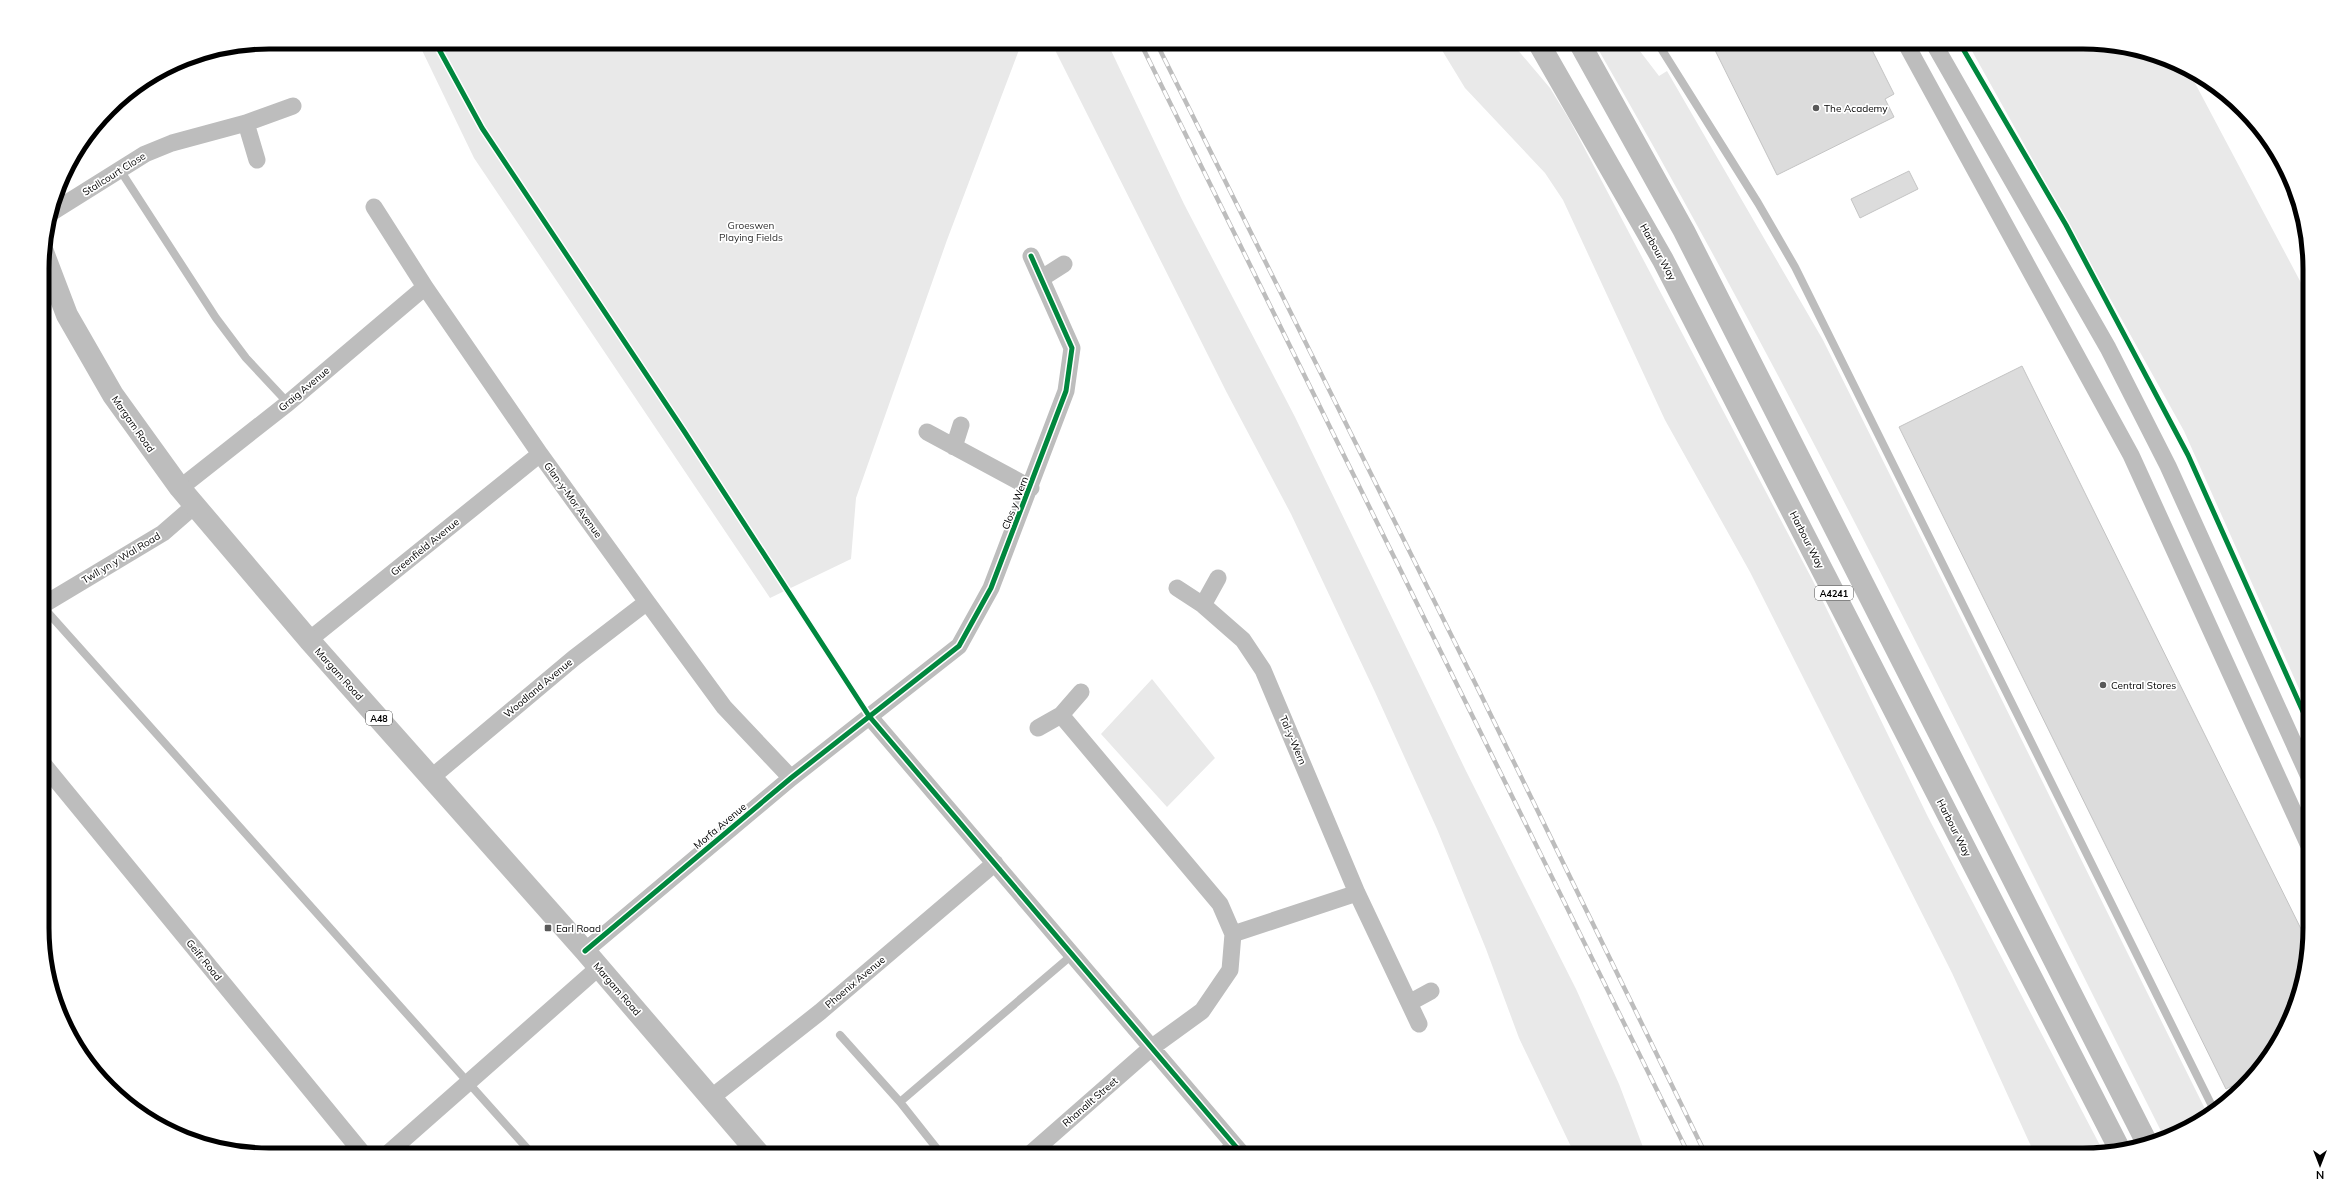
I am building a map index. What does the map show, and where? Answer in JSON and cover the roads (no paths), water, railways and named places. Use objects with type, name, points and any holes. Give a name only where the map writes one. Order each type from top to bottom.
[{"type":"main road","name":"Harbour Way","points":[[1542,49],[1663,260],[2118,1145]]},
{"type":"main road","name":"A4241","points":[[1583,49],[1684,231],[2145,1139]]},
{"type":"main road","name":"Margam Road","points":[[49,268],[67,314],[113,395],[194,506],[309,640],[585,951],[598,968],[712,1097],[754,1148]]},
{"type":"street","points":[[1909,49],[2131,455],[2303,833]]},
{"type":"street","points":[[1937,49],[2112,354],[2168,466],[2303,763]]},
{"type":"street","name":"Stallcourt Close","points":[[57,209],[145,154],[172,143],[246,123],[293,106]]},
{"type":"street","points":[[246,123],[258,160]]},
{"type":"street","name":"Glan-y-Mor Avenue","points":[[374,207],[425,287],[540,454],[647,602],[724,707],[791,778]]},
{"type":"street","name":"Clos y Wern","points":[[869,716],[959,646],[991,588],[1031,488],[1066,391],[1072,348],[1031,256]]},
{"type":"street","points":[[1042,278],[1064,264]]},
{"type":"street","name":"Graig Avenue","points":[[180,488],[288,403],[425,287]]},
{"type":"street","points":[[954,447],[961,425]]},
{"type":"street","name":"Clos y Wern","points":[[927,432],[1031,488]]},
{"type":"street","name":"Greenfield Avenue","points":[[309,640],[540,454]]},
{"type":"street","name":"Twll yn y Wal Road","points":[[49,602],[163,533],[194,506]]},
{"type":"street","points":[[1203,605],[1218,578]]},
{"type":"street","name":"Tal-y-Wern","points":[[1177,588],[1203,605],[1243,640],[1264,670],[1357,893],[1419,1024]]},
{"type":"street","name":"Woodland Avenue","points":[[432,777],[574,658],[647,602]]},
{"type":"street","points":[[1038,728],[1061,715],[1081,692]]},
{"type":"street","points":[[1061,715],[1220,904],[1234,934],[1230,970],[1202,1011],[1151,1048]]},
{"type":"street","points":[[869,716],[1237,1148]]},
{"type":"street","name":"Morfa Avenue","points":[[585,951],[791,778],[869,716]]},
{"type":"street","name":"Geifr Road","points":[[49,771],[358,1148]]},
{"type":"street","name":"Phoenix Avenue","points":[[712,1097],[820,1012],[995,864]]},
{"type":"street","points":[[1234,934],[1357,893]]},
{"type":"street","points":[[394,1148],[598,968]]},
{"type":"street","points":[[1409,1003],[1431,991]]},
{"type":"street","name":"Rhanallt Street","points":[[1037,1148],[1151,1048]]},
{"type":"lane","points":[[1661,49],[1750,190],[1795,267],[2212,1106]]},
{"type":"lane","points":[[120,170],[216,318],[246,358],[288,403]]},
{"type":"lane","points":[[49,613],[470,1082],[527,1148]]},
{"type":"lane","points":[[900,1102],[1072,955]]},
{"type":"lane","points":[[840,1035],[900,1102],[936,1148]]},
{"type":"railway","points":[[1143,49],[1686,1148]]},
{"type":"railway","points":[[1159,49],[1482,697],[1703,1148]]},
{"type":"place","name":"The Academy","points":[[1816,108]]},
{"type":"place","name":"Central Stores","points":[[2103,685]]},
{"type":"place","name":"Earl Road","points":[[548,928]]},
{"type":"park label","name":"Groeswen Playing Fields","points":[[751,230]]}]
